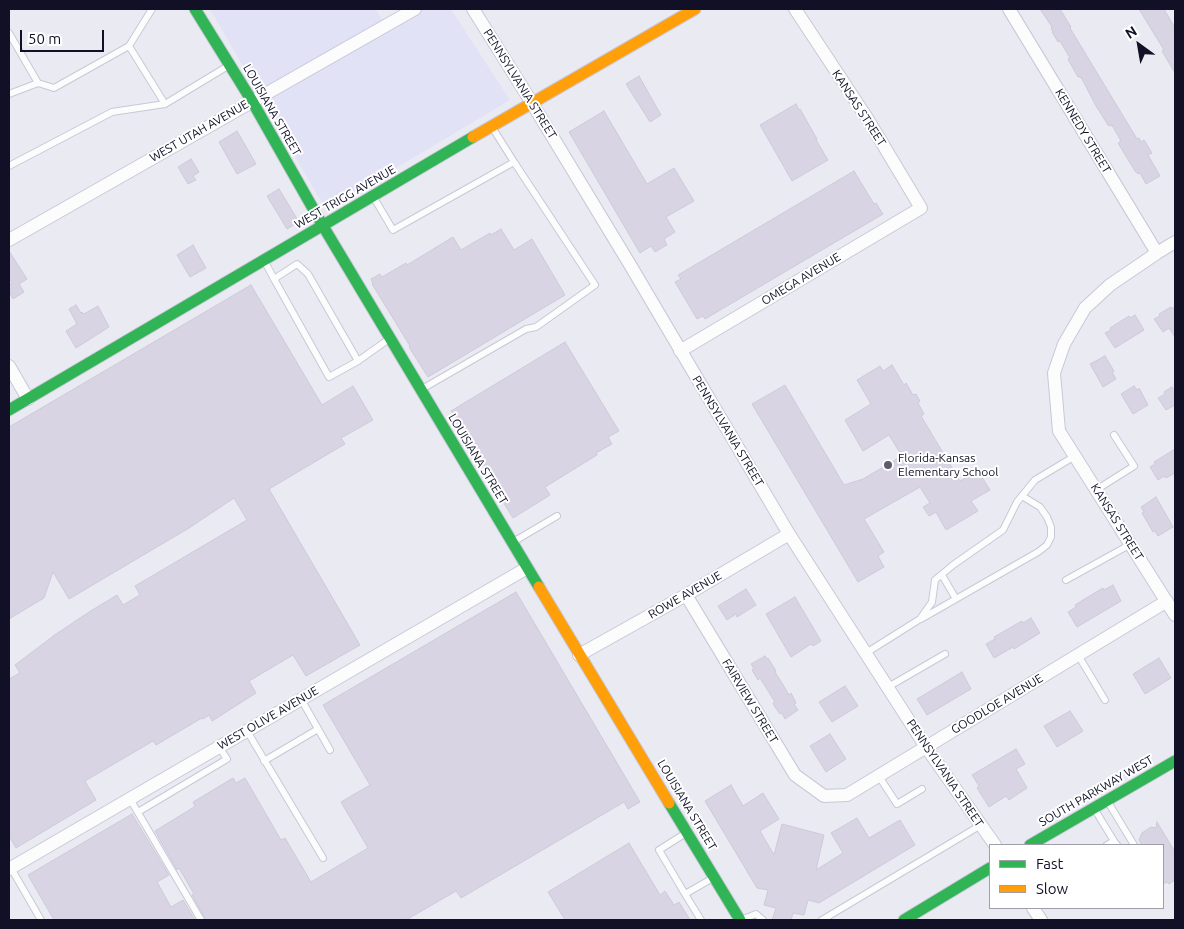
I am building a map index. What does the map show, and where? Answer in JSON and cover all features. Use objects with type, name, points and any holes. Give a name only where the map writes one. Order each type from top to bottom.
[{"type":"street","name":"LOUISIANA STREET","points":[[196,9],[252,101],[420,390],[740,920]]},
{"type":"street","name":"WEST UTAH AVENUE","points":[[9,240],[415,9]]},
{"type":"street","name":"PENNSYLVANIA STREET","points":[[473,9],[629,263],[789,534],[926,747],[994,844]]},
{"type":"street","name":"WEST TRIGG AVENUE","points":[[9,410],[695,9]]},
{"type":"street","name":"KANSAS STREET","points":[[795,9],[867,118],[921,208]]},
{"type":"street","name":"KENNEDY STREET","points":[[1009,9],[1157,253]]},
{"type":"street","name":"OMEGA AVENUE","points":[[680,351],[921,208]]},
{"type":"street","points":[[1157,253],[1175,242]]},
{"type":"street","name":"KANSAS STREET","points":[[1157,253],[1110,286],[1084,308],[1064,344],[1054,373],[1059,431],[1175,615]]},
{"type":"street","points":[[9,366],[28,399]]},
{"type":"street","name":"ROWE AVENUE","points":[[580,654],[686,595],[789,534]]},
{"type":"street","name":"WEST OLIVE AVENUE","points":[[10,868],[527,568]]},
{"type":"street","name":"FAIRVIEW STREET","points":[[686,595],[795,775],[824,796]]},
{"type":"street","name":"GOODLOE AVENUE","points":[[824,796],[846,795],[1167,601]]},
{"type":"street","name":"SOUTH PARKWAY WEST","points":[[1032,844],[1175,761]]},
{"type":"street","points":[[904,920],[989,869]]},
{"type":"lane","points":[[9,94],[38,84],[54,88],[130,46],[152,9]]},
{"type":"lane","points":[[9,33],[38,84]]},
{"type":"lane","points":[[130,46],[165,104]]},
{"type":"lane","points":[[9,166],[112,112],[165,104],[230,65]]},
{"type":"lane","points":[[420,390],[526,329],[536,327],[595,285],[492,127]]},
{"type":"lane","points":[[373,197],[393,230],[514,162]]},
{"type":"lane","points":[[264,260],[329,377],[358,361],[390,339]]},
{"type":"lane","points":[[274,278],[298,264],[308,274],[358,361]]},
{"type":"lane","points":[[1096,490],[1134,466],[1114,435]]},
{"type":"lane","points":[[920,619],[932,602],[935,580],[1003,530],[1017,502],[1036,480],[1075,456]]},
{"type":"lane","points":[[866,653],[920,619],[1038,552],[1047,545],[1051,536],[1051,527],[1047,517],[1040,507],[1022,496]]},
{"type":"lane","points":[[512,542],[557,516]]},
{"type":"lane","points":[[1066,580],[1131,544]]},
{"type":"lane","points":[[942,575],[956,599]]},
{"type":"lane","points":[[888,687],[944,654]]},
{"type":"lane","points":[[1078,655],[1105,700]]},
{"type":"lane","points":[[301,699],[330,750]]},
{"type":"lane","points":[[264,761],[318,729]]},
{"type":"lane","points":[[247,731],[323,858]]},
{"type":"lane","points":[[138,812],[227,759],[219,747]]},
{"type":"lane","points":[[878,775],[897,804],[922,789]]},
{"type":"lane","points":[[130,799],[201,920]]},
{"type":"lane","points":[[1107,801],[1133,844]]},
{"type":"lane","points":[[1094,808],[1115,843]]},
{"type":"lane","points":[[822,920],[981,825]]},
{"type":"lane","points":[[688,833],[659,850],[701,920]]},
{"type":"lane","points":[[10,868],[41,920]]},
{"type":"lane","points":[[686,894],[714,877]]},
{"type":"lane","points":[[740,920],[756,914],[763,920]]},
{"type":"shaded area","points":[[210,9],[376,9],[382,20],[401,9],[451,9],[510,100],[326,210]]},
{"type":"building","points":[[1040,9],[1060,9],[1137,139],[1139,138],[1141,142],[1144,140],[1152,153],[1148,155],[1160,176],[1146,184],[1140,173],[1138,174],[1135,171],[1118,143],[1121,141],[1112,125],[1108,125],[1081,77],[1078,77],[1068,59],[1070,58],[1060,41],[1058,42],[1052,32],[1052,27]]},
{"type":"building","points":[[1139,9],[1164,9],[1175,28],[1175,73],[1162,51],[1164,50]]},
{"type":"building","points":[[639,76],[661,115],[650,122],[626,84]]},
{"type":"building","points":[[796,104],[828,160],[792,181],[760,125]]},
{"type":"building","points":[[604,111],[647,184],[674,168],[694,201],[666,217],[675,232],[664,239],[667,245],[655,252],[651,246],[640,253],[569,132]]},
{"type":"building","points":[[237,131],[256,164],[237,174],[219,142]]},
{"type":"building","points":[[191,159],[199,172],[193,176],[196,180],[188,184],[178,167]]},
{"type":"building","points":[[854,171],[874,204],[876,203],[883,214],[705,319],[703,316],[697,319],[675,282],[681,279],[678,275]]},
{"type":"building","points":[[279,189],[299,222],[287,229],[267,196]]},
{"type":"building","points":[[501,229],[514,250],[532,239],[565,295],[428,377],[372,284],[371,279],[380,274],[382,277],[406,263],[407,265],[453,237],[461,250],[490,233],[491,235]]},
{"type":"building","points":[[193,245],[206,268],[190,277],[177,255]]},
{"type":"building","points":[[9,251],[27,279],[19,284],[24,292],[13,299],[9,291],[9,285],[12,283],[9,278]]},
{"type":"building","points":[[251,285],[322,405],[353,386],[373,420],[341,438],[345,444],[269,489],[360,645],[306,676],[293,655],[249,681],[256,693],[212,721],[209,715],[156,745],[153,741],[85,781],[96,800],[16,848],[9,836],[9,679],[20,673],[15,665],[56,634],[117,595],[123,605],[140,595],[135,586],[247,520],[234,498],[189,528],[69,599],[53,572],[44,598],[9,619],[9,427]]},
{"type":"building","points":[[76,305],[81,313],[84,314],[98,306],[109,327],[76,348],[66,331],[77,324],[69,309]]},
{"type":"building","points":[[1175,306],[1175,337],[1169,328],[1163,332],[1154,319],[1160,316],[1159,314]]},
{"type":"building","points":[[1135,315],[1144,330],[1115,348],[1105,333],[1129,316],[1130,318]]},
{"type":"building","points":[[565,342],[619,431],[608,437],[612,444],[545,487],[550,495],[513,518],[451,411]]},
{"type":"building","points":[[1105,356],[1114,371],[1112,372],[1116,379],[1103,387],[1090,364]]},
{"type":"building","points":[[892,365],[904,385],[906,383],[913,395],[916,394],[924,414],[921,416],[960,481],[978,471],[990,490],[971,501],[978,511],[946,530],[936,512],[929,516],[923,507],[930,503],[920,487],[864,519],[884,552],[878,556],[884,567],[858,582],[752,404],[785,385],[844,485],[863,479],[902,456],[889,435],[863,451],[845,420],[871,404],[857,380],[880,366],[883,371]]},
{"type":"building","points":[[1134,386],[1137,390],[1139,388],[1148,405],[1133,414],[1121,394]]},
{"type":"building","points":[[1172,387],[1175,391],[1175,405],[1166,410],[1158,398]]},
{"type":"building","points":[[1175,449],[1175,473],[1158,480],[1150,467],[1155,464],[1154,462]]},
{"type":"building","points":[[1156,497],[1173,527],[1158,536],[1155,531],[1153,532],[1142,513],[1144,512],[1141,507]]},
{"type":"building","points":[[1113,585],[1121,601],[1077,627],[1068,612],[1076,607],[1075,605],[1103,588],[1104,590]]},
{"type":"building","points":[[746,589],[756,605],[737,617],[736,614],[727,620],[718,606]]},
{"type":"building","points":[[516,592],[640,802],[628,809],[624,802],[461,898],[456,891],[406,920],[206,920],[192,895],[194,894],[179,868],[177,870],[155,831],[194,807],[193,802],[233,778],[236,783],[245,778],[281,840],[285,838],[311,882],[368,848],[341,802],[370,785],[323,705]]},
{"type":"building","points":[[795,597],[821,641],[813,646],[811,644],[791,657],[766,614]]},
{"type":"building","points":[[1031,618],[1040,633],[1014,649],[1013,647],[994,658],[986,644],[995,639],[994,637]]},
{"type":"building","points":[[765,656],[796,703],[794,704],[798,710],[785,719],[782,713],[780,714],[775,707],[773,703],[775,702],[760,678],[758,680],[752,670],[754,669],[751,664]]},
{"type":"building","points":[[1159,658],[1171,678],[1145,694],[1133,674]]},
{"type":"building","points":[[962,672],[971,689],[927,715],[917,699]]},
{"type":"building","points":[[845,686],[858,706],[832,722],[819,702]]},
{"type":"building","points":[[1070,711],[1083,731],[1057,747],[1044,726]]},
{"type":"building","points":[[830,734],[846,759],[826,772],[810,746]]},
{"type":"building","points":[[1016,749],[1025,764],[1016,769],[1027,788],[1009,800],[1006,796],[989,807],[977,788],[979,786],[972,775]]},
{"type":"building","points":[[731,785],[743,806],[763,793],[779,819],[760,831],[774,855],[782,824],[824,835],[816,870],[843,853],[831,833],[857,818],[869,838],[900,820],[915,845],[819,903],[808,900],[804,915],[793,913],[791,920],[772,920],[776,908],[764,905],[768,890],[757,888],[705,801]]},
{"type":"building","points":[[132,814],[169,875],[157,882],[171,907],[183,900],[195,920],[54,920],[28,875]]},
{"type":"building","points":[[1157,822],[1175,852],[1175,880],[1169,884],[1167,882],[1164,884],[1164,844],[1141,844],[1139,840],[1142,833],[1151,827],[1156,828]]},
{"type":"building","points":[[629,843],[660,895],[665,891],[674,905],[679,902],[690,920],[565,920],[548,892]]},
{"type":"traffic: fast","points":[[195,9],[252,101],[323,226],[539,587]]},
{"type":"traffic: fast","points":[[9,410],[473,137]]},
{"type":"traffic: fast","points":[[1032,844],[1175,761]]},
{"type":"traffic: fast","points":[[669,803],[740,920]]},
{"type":"traffic: fast","points":[[904,920],[989,869]]},
{"type":"traffic: slow","points":[[473,137],[695,9]]},
{"type":"traffic: slow","points":[[539,587],[669,803]]},
{"type":"place","name":"Florida-Kansas Elementary School","points":[[888,465]]}]
